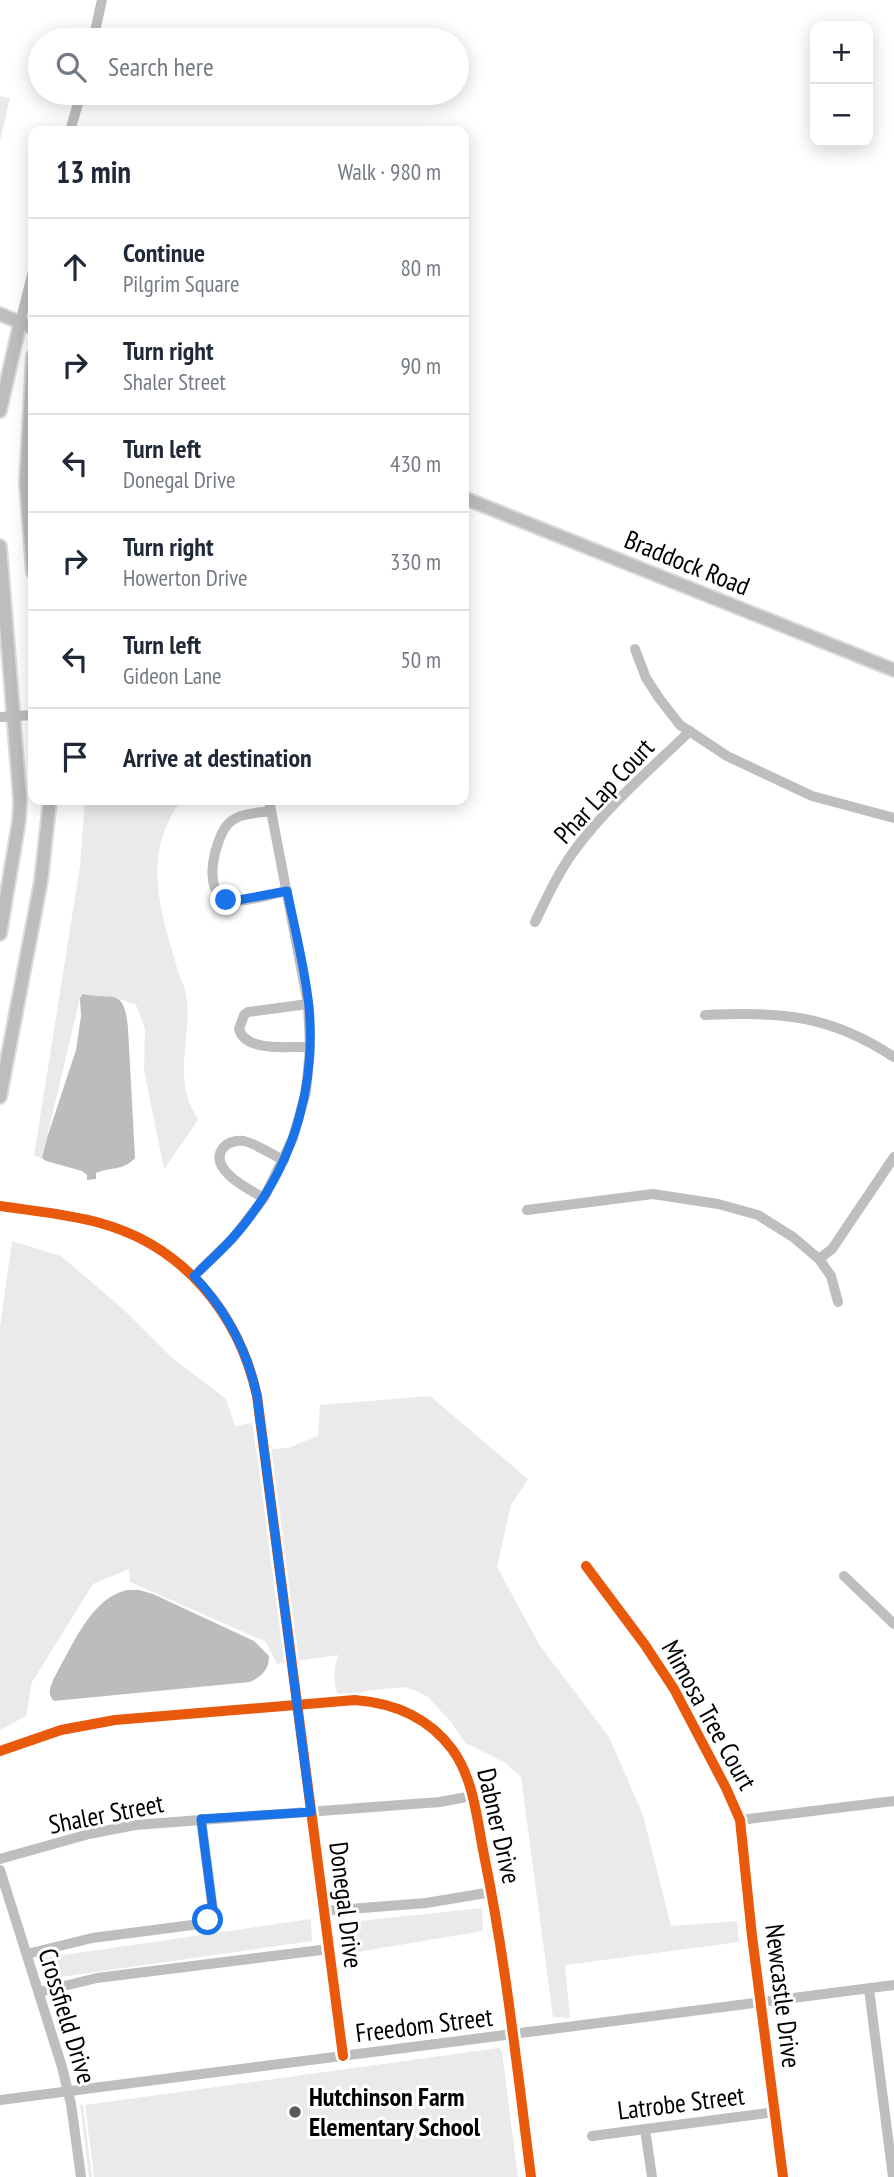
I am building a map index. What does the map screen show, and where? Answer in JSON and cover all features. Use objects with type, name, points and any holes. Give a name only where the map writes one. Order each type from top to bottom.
[{"type":"main road","points":[[0,314],[28,326]]},
{"type":"main road","points":[[0,411],[20,323]]},
{"type":"main road","points":[[28,447],[28,509]]},
{"type":"main road","name":"Braddock Road","points":[[469,500],[894,670]]},
{"type":"main road","points":[[0,546],[7,717],[20,800],[19,821],[0,933]]},
{"type":"main road","points":[[0,1097],[41,881],[49,805]]},
{"type":"street","points":[[96,28],[102,0]]},
{"type":"street","points":[[71,126],[78,105]]},
{"type":"street","points":[[20,323],[28,291]]},
{"type":"street","points":[[635,649],[646,678],[659,698],[690,732],[727,756],[812,796],[894,818]]},
{"type":"street","points":[[7,717],[28,715]]},
{"type":"street","name":"Phar Lap Court","points":[[536,922],[559,874],[575,850],[638,781],[690,732]]},
{"type":"street","points":[[194,1276],[233,1238],[264,1198],[284,1160],[301,1115],[306,1092],[310,1047],[309,1004],[270,805]]},
{"type":"street","points":[[271,811],[241,816],[228,824],[219,844],[211,876],[212,884],[220,897],[233,901],[287,891]]},
{"type":"street","points":[[309,1004],[248,1012],[239,1029],[244,1040],[255,1045],[310,1047]]},
{"type":"street","points":[[705,1015],[769,1013],[814,1020],[849,1030],[894,1057]]},
{"type":"street","points":[[264,1198],[226,1174],[220,1159],[223,1148],[231,1143],[244,1141],[284,1160]]},
{"type":"street","points":[[819,1259],[832,1248],[894,1157]]},
{"type":"street","points":[[527,1210],[653,1194],[718,1204],[758,1216],[793,1237],[819,1259],[831,1276],[838,1302]]},
{"type":"street","name":"Donegal Drive","points":[[0,1206],[77,1218],[121,1230],[161,1250],[194,1276],[221,1308],[252,1372],[343,2056]]},
{"type":"street","name":"Mimosa Tree Court","points":[[586,1566],[674,1689],[726,1788],[740,1821]]},
{"type":"street","points":[[844,1576],[894,1625]]},
{"type":"street","name":"Dabner Drive","points":[[0,1751],[61,1730],[115,1720],[355,1700],[372,1702],[419,1718],[453,1750],[468,1779],[492,1892],[531,2177]]},
{"type":"street","name":"Shaler Street","points":[[0,1859],[110,1829],[201,1819],[440,1802],[472,1796]]},
{"type":"street","points":[[740,1821],[894,1801]]},
{"type":"street","points":[[27,1954],[92,1938],[200,1924],[208,1920],[213,1911],[201,1819]]},
{"type":"street","name":"Newcastle Drive","points":[[740,1821],[783,2177]]},
{"type":"street","name":"Crossfield Drive","points":[[0,1870],[69,2091],[81,2177]]},
{"type":"street","points":[[324,1911],[426,1903],[492,1892]]},
{"type":"street","points":[[39,1992],[97,1978],[329,1949]]},
{"type":"street","name":"Freedom Street","points":[[0,2100],[894,1985]]},
{"type":"street","points":[[869,1989],[893,2177]]},
{"type":"street","name":"Latrobe Street","points":[[592,2136],[775,2112]]},
{"type":"street","points":[[645,2129],[652,2177]]},
{"type":"shaded area","points":[[0,96],[10,98],[0,141]]},
{"type":"shaded area","points":[[85,805],[178,805],[161,841],[157,881],[164,922],[186,994],[185,1083],[189,1102],[198,1120],[164,1169],[144,1070],[145,1028],[136,1005],[120,999],[80,998],[42,1158],[34,1156],[80,866]]},
{"type":"shaded area","points":[[83,994],[120,1000],[126,1014],[135,1158],[121,1167],[96,1173],[96,1179],[87,1180],[87,1175],[82,1171],[42,1158],[76,1050],[81,1016],[80,998]]},
{"type":"shaded area","points":[[12,1241],[61,1256],[122,1308],[170,1356],[226,1399],[235,1426],[252,1423],[256,1450],[288,1448],[318,1436],[320,1405],[430,1396],[528,1479],[511,1505],[497,1567],[540,1646],[609,1737],[643,1815],[671,1926],[737,1921],[739,1942],[565,1965],[570,2018],[553,2017],[521,1777],[504,1762],[465,1743],[452,1723],[428,1697],[417,1691],[404,1687],[365,1691],[340,1702],[334,1678],[338,1655],[277,1664],[266,1642],[130,1582],[129,1569],[93,1584],[32,1682],[26,1716],[0,1730],[0,1327]]},
{"type":"shaded area","points":[[127,1590],[153,1594],[254,1641],[269,1656],[266,1669],[250,1682],[54,1701],[50,1694],[53,1680],[83,1626],[102,1603]]},
{"type":"shaded area","points":[[482,1908],[483,1931],[346,1954],[341,1923]]},
{"type":"shaded area","points":[[311,1919],[312,1941],[46,1979],[43,1958]]},
{"type":"shaded area","name":"Hutchinson Farm Elementary School","points":[[499,2048],[502,2051],[518,2177],[94,2177],[85,2105]]},
{"type":"shaded area","points":[[80,2104],[83,2105],[92,2177],[89,2177]]},
{"type":"cycle path","points":[[0,1206],[100,1223],[157,1248],[182,1266],[222,1311],[249,1366],[257,1396],[343,2056]]},
{"type":"cycle path","points":[[586,1566],[674,1689],[740,1820],[783,2177]]},
{"type":"cycle path","points":[[0,1751],[61,1730],[115,1720],[355,1700],[397,1708],[432,1728],[452,1749],[465,1773],[474,1800],[505,1975],[531,2177]]},
{"type":"place","name":"Hutchinson Farm Elementary School","points":[[295,2112]]},
{"type":"route","points":[[208,1920],[213,1911],[201,1819],[311,1812],[252,1372],[243,1346],[221,1308],[194,1276],[249,1219],[264,1198],[284,1160],[301,1115],[306,1092],[310,1047],[309,1004],[287,891],[226,900]]}]
